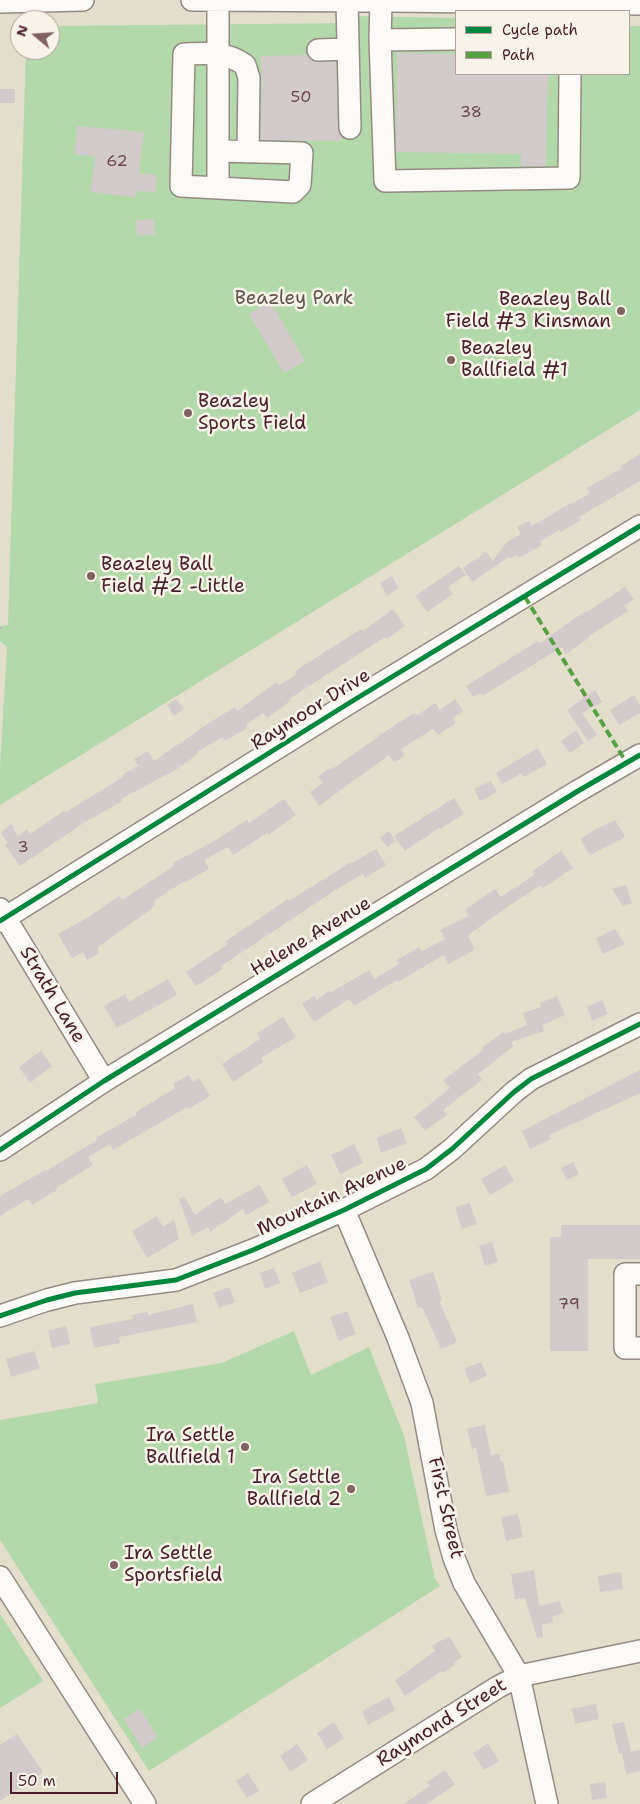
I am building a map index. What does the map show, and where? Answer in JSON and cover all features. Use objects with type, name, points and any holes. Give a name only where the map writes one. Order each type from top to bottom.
[{"type":"street","points":[[0,2],[83,0]]},
{"type":"street","points":[[192,0],[418,0],[476,6],[570,7],[640,4]]},
{"type":"street","points":[[218,0],[218,188]]},
{"type":"street","points":[[381,0],[380,40],[385,181],[569,178],[570,75]]},
{"type":"street","points":[[347,1],[350,128]]},
{"type":"street","points":[[380,40],[455,39]]},
{"type":"street","points":[[318,50],[348,48]]},
{"type":"street","points":[[219,151],[248,152],[302,153],[300,185],[293,192],[181,186],[184,54],[218,53],[234,58],[245,65],[248,78],[248,152]]},
{"type":"street","name":"Raymoor Drive","points":[[2,916],[640,526]]},
{"type":"street","name":"Helene Avenue","points":[[0,1150],[104,1081],[594,781],[640,755]]},
{"type":"street","name":"Strath Lane","points":[[2,916],[104,1081]]},
{"type":"street","name":"Mountain Avenue","points":[[0,1316],[47,1300],[75,1293],[176,1280],[253,1250],[344,1210],[426,1169],[452,1149],[514,1092],[531,1079],[640,1024]]},
{"type":"street","name":"First Street","points":[[344,1210],[398,1338],[422,1404],[446,1530],[454,1558],[464,1583],[518,1676],[547,1804]]},
{"type":"street","points":[[640,1274],[625,1274],[624,1310],[625,1348],[640,1348]]},
{"type":"street","points":[[0,1577],[145,1804]]},
{"type":"street","name":"Raymond Street","points":[[312,1804],[518,1676],[640,1651]]},
{"type":"green space","name":"Beazley Park","points":[[354,16],[455,18],[455,75],[630,75],[630,26],[640,26],[640,410],[0,805],[0,768],[7,647],[0,641],[0,626],[8,625],[26,60],[60,60],[60,26],[354,23]]},
{"type":"green space","points":[[294,1331],[311,1375],[369,1347],[404,1436],[435,1579],[440,1586],[149,1771],[0,1540],[0,1420],[98,1403],[95,1384],[222,1363]]},
{"type":"green space","points":[[0,1614],[43,1681],[0,1708]]},
{"type":"building","points":[[397,53],[455,54],[455,75],[548,75],[546,166],[521,166],[521,154],[396,152]]},
{"type":"building","points":[[307,55],[313,61],[336,62],[338,128],[341,141],[261,140],[262,78],[260,56]]},
{"type":"building","points":[[0,89],[15,89],[15,103],[0,103]]},
{"type":"building","points":[[77,126],[144,132],[139,174],[157,175],[156,192],[137,191],[136,197],[91,192],[95,156],[75,155]]},
{"type":"building","points":[[154,219],[155,235],[137,236],[136,220]]},
{"type":"building","points":[[270,301],[305,361],[284,373],[249,314]]},
{"type":"building","points":[[640,454],[640,481],[579,517],[581,520],[561,532],[559,530],[540,542],[542,545],[519,558],[517,555],[509,557],[472,582],[463,568],[486,552],[493,561],[507,542],[521,534],[517,527],[529,521],[532,526],[572,504],[590,493],[587,488],[622,468],[621,466]]},
{"type":"building","points":[[459,566],[466,575],[448,587],[453,594],[427,612],[415,596]]},
{"type":"building","points":[[392,576],[399,588],[387,596],[380,583]]},
{"type":"building","points":[[625,587],[634,600],[624,606],[628,611],[589,636],[589,638],[566,654],[562,647],[482,696],[480,693],[473,697],[466,686],[538,641],[540,643],[584,612]]},
{"type":"building","points":[[393,609],[405,626],[289,699],[290,701],[267,718],[263,713],[246,725],[247,728],[225,741],[222,737],[197,752],[198,754],[177,769],[121,799],[122,801],[91,818],[20,866],[5,845],[8,843],[1,833],[11,824],[18,836],[27,829],[30,834],[64,811],[66,812],[123,777],[122,775],[138,766],[134,759],[148,751],[154,761],[235,707],[237,711],[277,682],[279,685],[297,674],[295,671],[361,629],[363,631]]},
{"type":"building","points":[[595,690],[602,702],[582,713],[597,735],[588,741],[567,710]]},
{"type":"building","points":[[634,695],[640,706],[640,713],[619,725],[610,710]]},
{"type":"building","points":[[176,699],[184,709],[174,716],[167,705]]},
{"type":"building","points":[[455,699],[463,711],[453,718],[456,723],[438,735],[433,729],[401,749],[405,756],[394,762],[389,755],[319,806],[310,792],[323,783],[318,776],[332,769],[414,713],[416,716],[435,703],[440,710]]},
{"type":"building","points":[[576,730],[584,743],[570,753],[561,741]]},
{"type":"building","points":[[538,748],[547,764],[524,777],[522,773],[502,784],[496,773]]},
{"type":"building","points":[[491,781],[497,792],[480,801],[474,789]]},
{"type":"building","points":[[454,798],[464,814],[405,851],[394,836]]},
{"type":"building","points":[[284,799],[296,815],[268,835],[267,833],[233,855],[228,847],[204,860],[209,869],[183,882],[155,900],[155,906],[97,948],[99,953],[87,960],[83,952],[72,958],[58,934],[87,918],[119,896],[122,900],[174,866],[173,863],[214,841],[247,820],[249,823]]},
{"type":"building","points":[[615,820],[625,837],[590,855],[580,839]]},
{"type":"building","points":[[389,831],[396,841],[387,847],[380,838]]},
{"type":"building","points":[[376,849],[386,865],[365,878],[363,874],[334,891],[221,966],[223,969],[196,986],[186,972],[228,944],[226,941],[288,899],[289,901],[351,862]]},
{"type":"building","points":[[561,851],[573,868],[543,888],[541,885],[468,935],[475,950],[448,964],[444,955],[354,1006],[349,999],[314,1022],[302,1004],[314,996],[317,1000],[329,991],[330,993],[369,970],[374,979],[399,964],[397,960],[419,947],[422,951],[445,939],[440,930],[469,916],[465,910],[495,889],[501,897],[534,875],[532,871]]},
{"type":"building","points":[[626,885],[632,903],[623,906],[612,889]]},
{"type":"building","points":[[615,929],[625,944],[603,954],[596,938]]},
{"type":"building","points":[[168,979],[177,995],[117,1028],[104,1006],[125,994],[129,1002]]},
{"type":"building","points":[[557,996],[565,1015],[542,1025],[544,1031],[511,1042],[514,1046],[478,1074],[482,1080],[443,1110],[447,1115],[425,1131],[414,1117],[450,1088],[443,1080],[483,1050],[482,1048],[503,1032],[505,1034],[527,1025],[523,1013],[541,1007],[540,1003]]},
{"type":"building","points":[[602,1000],[608,1014],[592,1021],[587,1007]]},
{"type":"building","points":[[283,1017],[296,1037],[261,1058],[263,1062],[233,1082],[222,1064],[260,1039],[257,1033]]},
{"type":"building","points":[[41,1051],[52,1066],[30,1083],[19,1067]]},
{"type":"building","points":[[640,1070],[640,1093],[549,1135],[551,1139],[530,1149],[522,1131]]},
{"type":"building","points":[[189,1075],[193,1082],[199,1078],[210,1096],[188,1109],[187,1107],[113,1150],[110,1144],[88,1157],[93,1165],[56,1188],[57,1190],[32,1205],[28,1199],[0,1216],[0,1196],[97,1140],[96,1138],[137,1114],[136,1112],[175,1088],[173,1084]]},
{"type":"building","points":[[401,1128],[407,1143],[381,1153],[376,1138]]},
{"type":"building","points":[[354,1144],[363,1163],[340,1174],[331,1155]]},
{"type":"building","points":[[573,1162],[579,1174],[567,1180],[561,1168]]},
{"type":"building","points":[[307,1165],[317,1184],[292,1197],[282,1179]]},
{"type":"building","points":[[505,1165],[514,1181],[490,1195],[481,1179]]},
{"type":"building","points":[[260,1185],[269,1202],[246,1215],[243,1209],[210,1232],[208,1227],[192,1236],[179,1199],[184,1196],[195,1215],[221,1197],[225,1204]]},
{"type":"building","points":[[470,1203],[477,1224],[462,1229],[455,1207]]},
{"type":"building","points":[[157,1216],[163,1227],[174,1220],[179,1239],[147,1258],[132,1231]]},
{"type":"building","points":[[561,1225],[640,1225],[640,1259],[588,1259],[588,1351],[550,1351],[550,1237],[561,1237]]},
{"type":"building","points":[[492,1242],[498,1262],[485,1266],[479,1246]]},
{"type":"building","points":[[320,1261],[328,1282],[300,1293],[292,1273]]},
{"type":"building","points":[[274,1268],[280,1283],[265,1289],[260,1273]]},
{"type":"building","points":[[433,1272],[442,1300],[439,1301],[457,1342],[441,1349],[422,1307],[418,1308],[409,1280]]},
{"type":"building","points":[[229,1287],[235,1302],[219,1308],[213,1293]]},
{"type":"building","points":[[193,1304],[197,1322],[119,1337],[120,1343],[94,1348],[90,1327],[133,1319],[132,1315],[148,1312],[148,1315]]},
{"type":"building","points":[[347,1311],[356,1334],[339,1341],[330,1317]]},
{"type":"building","points":[[66,1326],[70,1344],[52,1348],[48,1331]]},
{"type":"building","points":[[34,1351],[40,1368],[11,1377],[6,1359]]},
{"type":"building","points":[[481,1362],[487,1376],[470,1383],[464,1369]]},
{"type":"building","points":[[485,1425],[491,1455],[499,1454],[501,1462],[503,1461],[509,1492],[486,1496],[476,1448],[472,1449],[467,1429]]},
{"type":"building","points":[[518,1514],[523,1537],[506,1541],[501,1517]]},
{"type":"building","points":[[534,1570],[539,1606],[560,1601],[564,1613],[552,1617],[553,1622],[542,1625],[543,1637],[537,1638],[525,1598],[515,1599],[511,1574]]},
{"type":"building","points":[[621,1572],[623,1589],[600,1592],[598,1576]]},
{"type":"building","points":[[449,1636],[462,1657],[454,1662],[455,1665],[443,1673],[442,1671],[405,1696],[395,1680],[435,1651],[432,1646]]},
{"type":"building","points":[[389,1697],[395,1710],[368,1725],[362,1711]]},
{"type":"building","points":[[596,1704],[599,1719],[575,1724],[572,1709]]},
{"type":"building","points":[[140,1709],[158,1737],[142,1748],[124,1719]]},
{"type":"building","points":[[334,1722],[344,1738],[327,1749],[317,1733]]},
{"type":"building","points":[[624,1722],[631,1751],[626,1752],[640,1750],[640,1771],[626,1774],[622,1753],[619,1754],[612,1724]]},
{"type":"building","points":[[17,1734],[43,1772],[0,1801],[0,1745]]},
{"type":"building","points":[[488,1743],[499,1761],[484,1770],[473,1753]]},
{"type":"building","points":[[297,1744],[308,1760],[290,1772],[280,1756]]},
{"type":"building","points":[[445,1770],[455,1785],[426,1804],[404,1804],[430,1786],[427,1782]]},
{"type":"building","points":[[248,1773],[259,1791],[247,1798],[236,1781]]},
{"type":"building","points":[[605,1782],[607,1798],[592,1800],[590,1784]]},
{"type":"marked path","points":[[525,597],[626,762]]},
{"type":"cycle path","points":[[0,921],[354,700],[640,526]]},
{"type":"cycle path","points":[[0,1150],[104,1081],[640,755]]},
{"type":"cycle path","points":[[0,1316],[47,1300],[75,1293],[176,1280],[253,1250],[344,1210],[426,1169],[452,1149],[514,1092],[531,1079],[640,1024]]},
{"type":"place","name":"Beazley Ball Field #3 Kinsman","points":[[621,311]]},
{"type":"place","name":"Beazley Ballfield #1","points":[[451,360]]},
{"type":"place","name":"Beazley Sports Field","points":[[188,413]]},
{"type":"place","name":"Beazley Ball Field #2 -Little","points":[[91,576]]},
{"type":"place","name":"Ira Settle Ballfield 1","points":[[245,1447]]},
{"type":"place","name":"Ira Settle Ballfield 2","points":[[351,1489]]},
{"type":"place","name":"Ira Settle Sportsfield","points":[[114,1565]]}]
